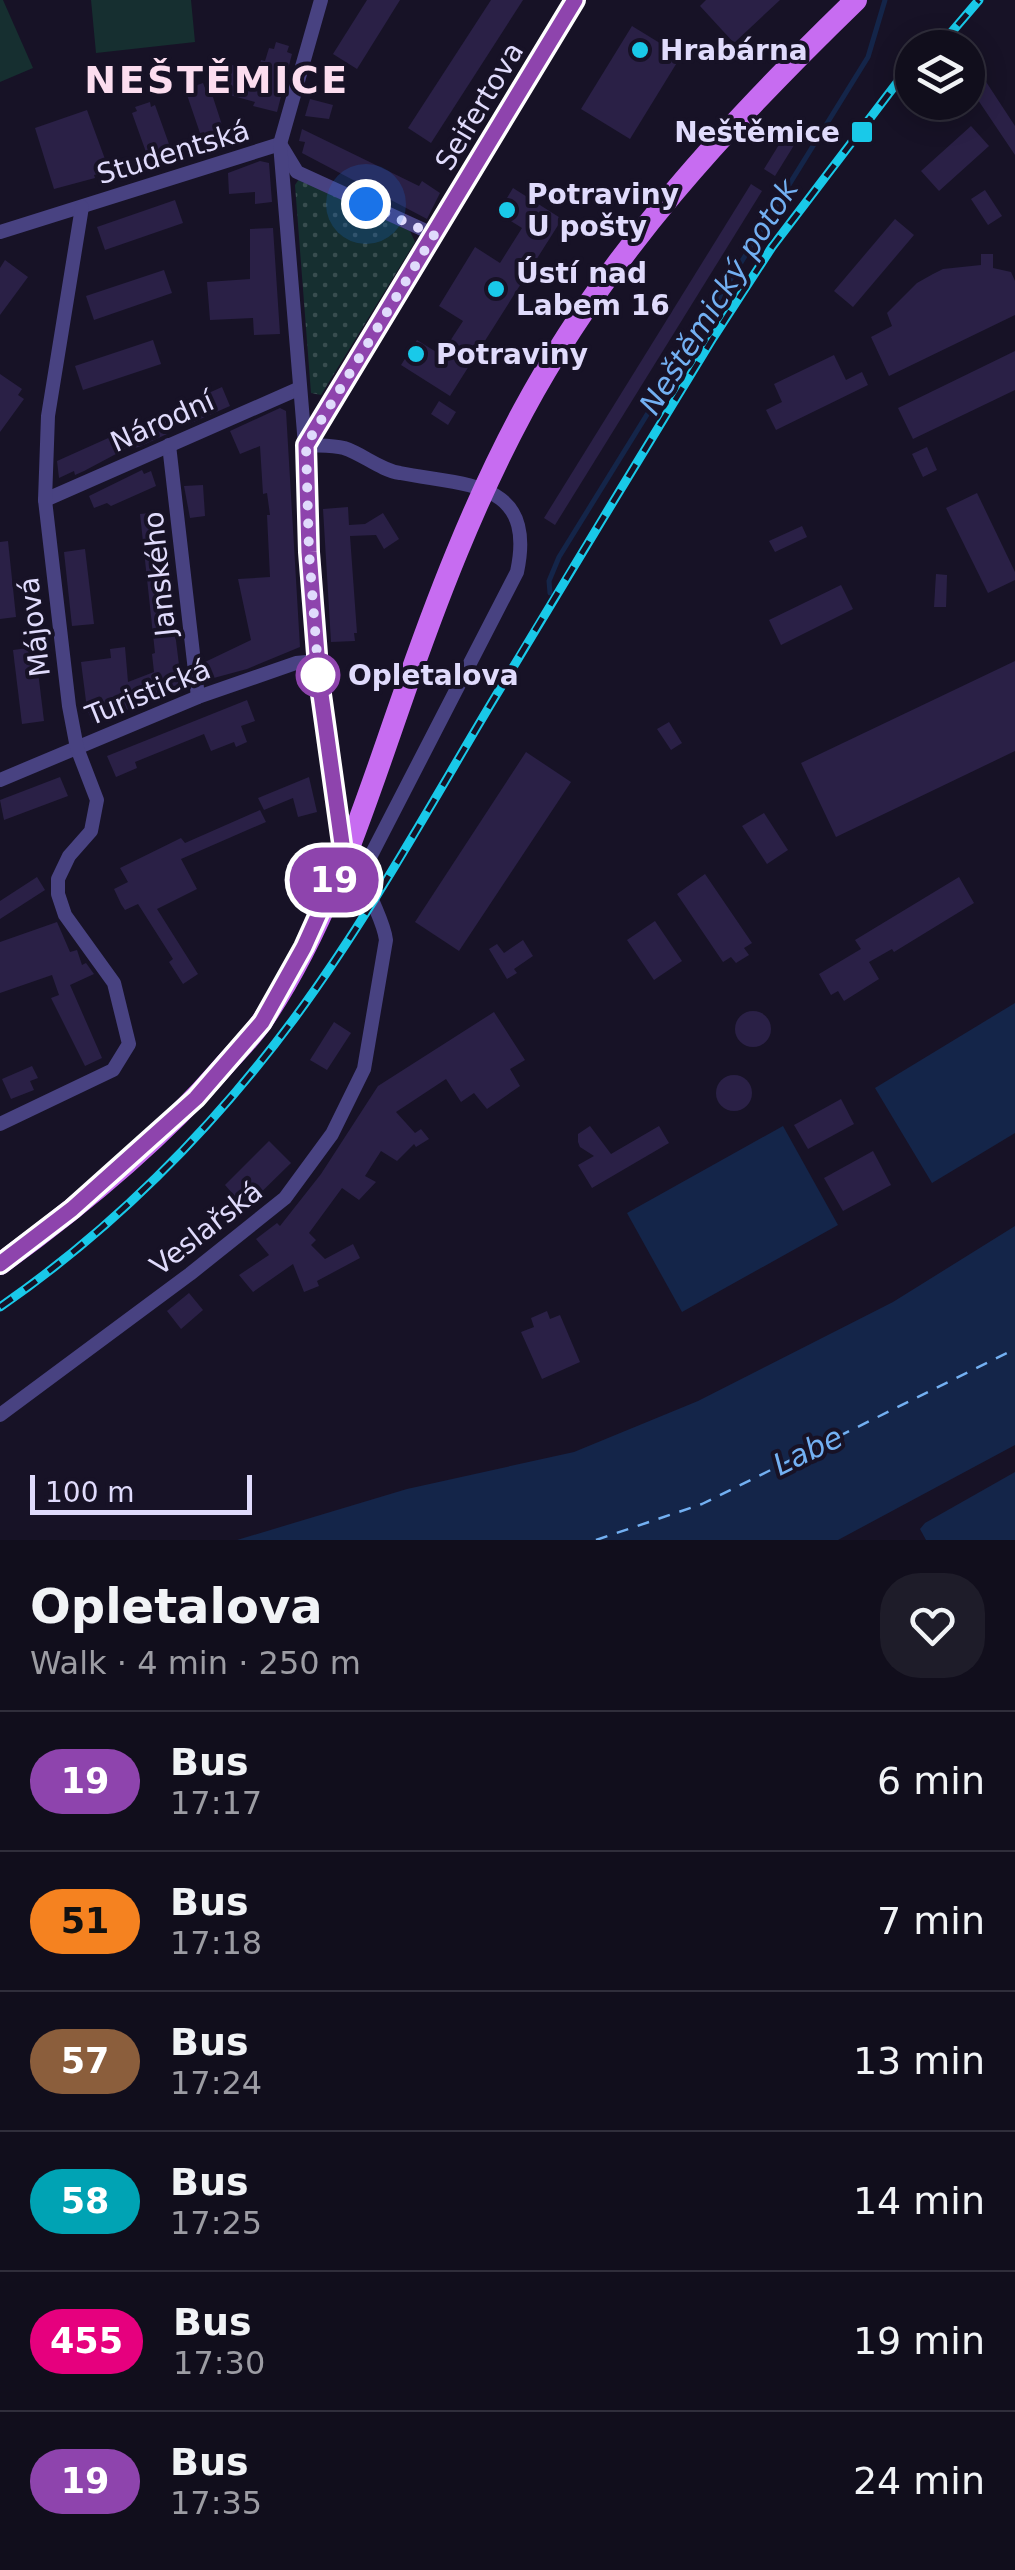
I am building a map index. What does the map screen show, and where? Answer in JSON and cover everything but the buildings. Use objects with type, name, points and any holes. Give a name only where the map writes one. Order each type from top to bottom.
[{"type":"main road","points":[[0,1264],[135,1155],[196,1098],[262,1022],[304,947],[344,858],[467,531],[509,438],[579,317],[639,234],[733,122],[856,0]]},
{"type":"street","points":[[321,0],[280,144],[298,389],[306,445],[318,660],[344,858]]},
{"type":"street","name":"Seifertova","points":[[306,445],[575,0]]},
{"type":"street","points":[[280,144],[297,172],[434,235]]},
{"type":"street","name":"Studentská","points":[[0,232],[280,144]]},
{"type":"street","name":"Studentská","points":[[45,500],[48,416],[82,206]]},
{"type":"street","name":"Národní","points":[[45,500],[298,389]]},
{"type":"street","name":"Janského","points":[[170,445],[198,697]]},
{"type":"street","name":"Veslařská","points":[[0,1414],[190,1274],[285,1198],[332,1134],[364,1069],[386,940],[384,923],[364,879],[366,866],[516,572],[520,533],[513,513],[499,497],[469,483],[396,473],[344,448],[306,445]]},
{"type":"street","name":"Májová","points":[[0,1124],[113,1070],[129,1044],[114,984],[65,915],[58,894],[58,879],[69,856],[91,831],[96,800],[77,748],[45,500]]},
{"type":"street","name":"Turistická","points":[[0,780],[198,697],[296,663],[318,660]]},
{"type":"green space","points":[[0,0],[33,68],[0,82]]},
{"type":"green space","points":[[91,0],[191,0],[195,42],[96,53]]},
{"type":"green space","points":[[299,179],[410,231],[415,242],[321,395],[311,393],[295,185]]},
{"type":"water","points":[[1015,1003],[1015,1133],[932,1183],[875,1088]]},
{"type":"water","points":[[783,1126],[838,1225],[682,1312],[627,1213]]},
{"type":"water","name":"Labe","points":[[1015,1226],[1015,1445],[838,1540],[237,1540],[407,1489],[574,1452],[698,1401],[893,1302]]},
{"type":"water","points":[[1015,1472],[1015,1540],[926,1540],[920,1529],[925,1523]]},
{"type":"waterway","name":"Neštěmický potok","points":[[550,593],[549,581],[559,557],[868,57],[885,0]]},
{"type":"ferry route","points":[[596,1540],[702,1504],[1015,1349]]},
{"type":"railway","points":[[953,30],[979,0]]},
{"type":"railway","points":[[0,1307],[83,1244],[160,1174],[231,1097],[296,1016],[396,864],[713,338],[772,247],[895,85]]},
{"type":"bus line","name":"19","points":[[0,1264],[72,1209],[196,1098],[262,1022],[304,947],[344,858],[319,680],[306,445],[575,0]]},
{"type":"place","name":"Hrabárna","points":[[640,50]]},
{"type":"place","name":"Neštěmice","points":[[862,132]]},
{"type":"place","name":"Potraviny U pošty","points":[[507,210]]},
{"type":"place","name":"Ústí nad Labem 16","points":[[496,289]]},
{"type":"place","name":"Potraviny","points":[[416,354]]},
{"type":"place","name":"Opletalova","points":[[318,675]]},
{"type":"district","name":"NEŠTĚMICE","points":[[217,80]]},
{"type":"route","points":[[318,675],[319,680],[306,445],[434,235],[366,204]]}]
